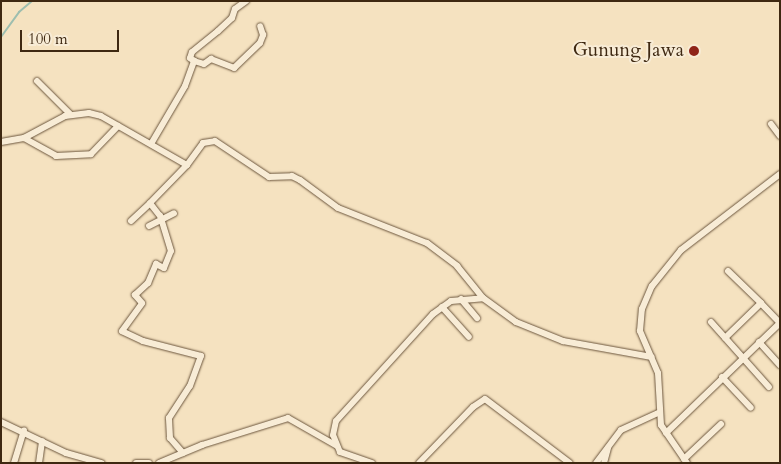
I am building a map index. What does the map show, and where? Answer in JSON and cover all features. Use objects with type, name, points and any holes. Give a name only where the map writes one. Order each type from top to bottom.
[{"type":"street","points":[[246,1],[235,9],[232,18],[192,52],[190,58],[204,64],[211,59],[234,68],[260,43],[263,35],[260,26]]},
{"type":"street","points":[[152,144],[184,86],[194,61]]},
{"type":"street","points":[[37,81],[71,114]]},
{"type":"street","points":[[1,142],[24,138],[48,122],[71,114],[101,116],[187,165]]},
{"type":"street","points":[[771,124],[780,136]]},
{"type":"street","points":[[24,138],[56,156],[90,154],[118,126]]},
{"type":"street","points":[[131,221],[187,165],[203,143],[215,141],[269,177],[292,176],[338,208],[427,243],[457,266],[483,298],[516,322],[563,341],[652,357]]},
{"type":"street","points":[[722,424],[686,461],[666,433],[658,413],[658,373],[638,319],[652,286],[681,250],[780,174]]},
{"type":"street","points":[[150,203],[162,220],[171,251],[164,268],[156,264],[148,282],[135,294],[142,304],[122,331],[143,341],[201,356],[190,386],[170,418],[170,438],[183,452]]},
{"type":"street","points":[[149,226],[174,213]]},
{"type":"street","points":[[666,433],[780,323],[728,271]]},
{"type":"street","points":[[337,446],[333,429],[336,421],[442,307],[461,299],[483,298]]},
{"type":"street","points":[[461,299],[477,318]]},
{"type":"street","points":[[725,338],[761,303]]},
{"type":"street","points":[[442,307],[469,337]]},
{"type":"street","points":[[710,322],[769,387]]},
{"type":"street","points":[[759,342],[779,361]]},
{"type":"street","points":[[722,377],[751,408]]},
{"type":"street","points":[[419,463],[473,407],[485,399],[570,463]]},
{"type":"street","points":[[596,463],[609,442],[621,430],[658,413]]},
{"type":"street","points":[[159,463],[183,452],[288,418],[337,446],[346,457],[372,463]]},
{"type":"street","points":[[1,422],[24,431],[66,453],[102,463]]},
{"type":"street","points":[[14,463],[24,431]]},
{"type":"street","points":[[40,463],[42,441]]},
{"type":"street","points":[[604,463],[609,442]]},
{"type":"street","points":[[136,463],[149,463]]},
{"type":"waterway","points":[[1,37],[19,12],[32,1]]},
{"type":"place","name":"Gunung Jawa","points":[[694,51]]}]
